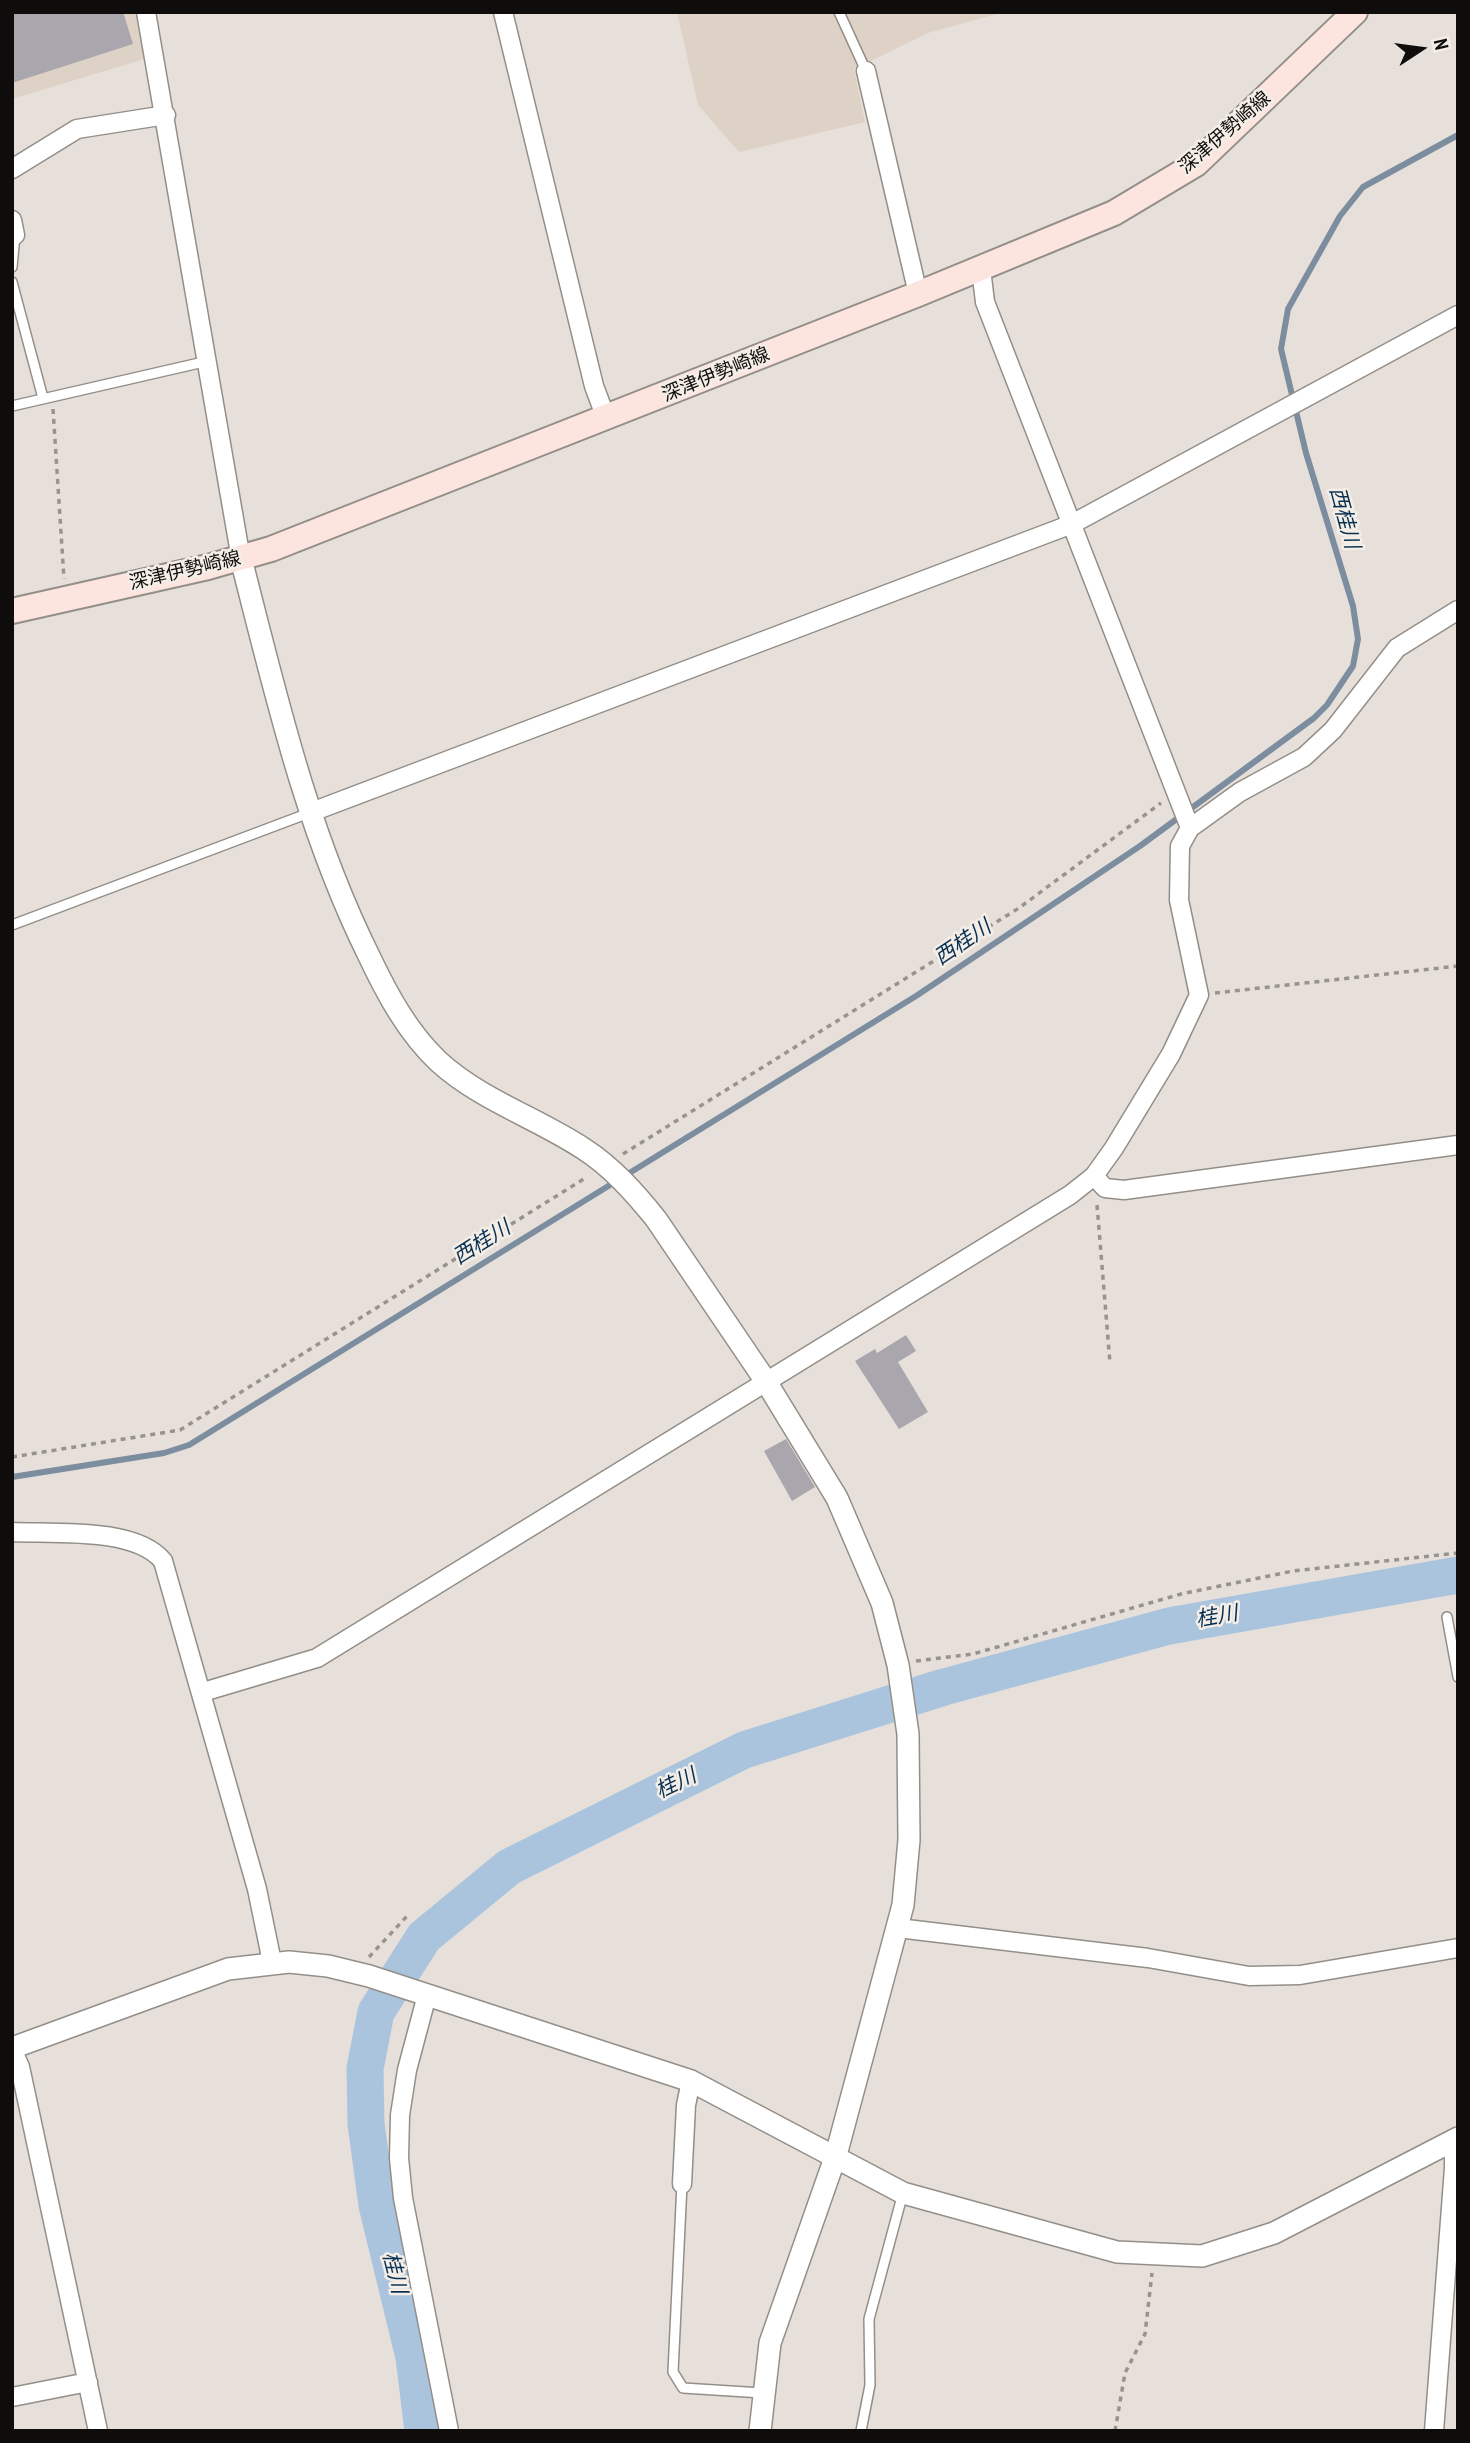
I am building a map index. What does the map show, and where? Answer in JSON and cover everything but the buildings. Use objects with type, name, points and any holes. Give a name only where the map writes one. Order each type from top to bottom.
[{"type":"main road","name":"深津伊勢崎線","points":[[12,611],[241,559],[385,506],[918,295],[1114,213],[1196,164],[1355,12]]},
{"type":"street","points":[[146,12],[241,559],[309,813],[333,881],[399,1012],[428,1051],[469,1085],[571,1141],[615,1174],[673,1241],[810,1450],[858,1542],[882,1603],[899,1670],[908,1734],[909,1840],[898,1928],[836,2155],[770,2343],[762,2393],[760,2431]]},
{"type":"street","points":[[503,12],[594,386],[606,418]]},
{"type":"street","points":[[866,71],[918,295]]},
{"type":"street","points":[[12,169],[77,129],[166,115]]},
{"type":"street","points":[[981,269],[985,302],[1188,824]]},
{"type":"street","points":[[309,813],[1072,524],[1458,315]]},
{"type":"street","points":[[203,1692],[317,1658],[765,1380],[1070,1195],[1094,1176],[1171,1054],[1199,995],[1179,900],[1180,846],[1188,824],[1304,757],[1333,730],[1397,648],[1458,610]]},
{"type":"street","points":[[1094,1176],[1105,1188],[1125,1189],[1458,1145]]},
{"type":"street","points":[[12,1532],[123,1538],[153,1549],[168,1571],[257,1889],[272,1962]]},
{"type":"street","points":[[898,1928],[1148,1958],[1249,1976],[1300,1975],[1458,1948]]},
{"type":"street","points":[[98,2431],[20,2067],[12,2049],[208,1974],[272,1962],[328,1966],[365,1975],[691,2081],[836,2155],[903,2193],[1117,2252],[1202,2256],[1274,2233],[1453,2141],[1454,2168],[1434,2431]]},
{"type":"street","points":[[423,1994],[400,2115],[399,2158],[403,2198],[449,2431]]},
{"type":"street","points":[[682,2184],[686,2105],[691,2081]]},
{"type":"street","points":[[12,2397],[88,2382]]},
{"type":"lane","points":[[839,12],[866,71]]},
{"type":"lane","points":[[12,267],[14,228]]},
{"type":"lane","points":[[12,282],[48,397]]},
{"type":"lane","points":[[12,406],[208,361]]},
{"type":"lane","points":[[12,925],[309,813]]},
{"type":"lane","points":[[1447,1617],[1458,1677]]},
{"type":"lane","points":[[682,2184],[673,2372],[676,2381],[683,2388],[762,2393]]},
{"type":"lane","points":[[861,2431],[870,2385],[869,2319],[903,2193]]},
{"type":"path","points":[[48,397],[65,599]]},
{"type":"path","points":[[12,1457],[180,1430],[615,1174],[1019,908],[1178,797]]},
{"type":"path","points":[[1199,995],[1458,967]]},
{"type":"path","points":[[1094,1176],[1110,1363]]},
{"type":"path","points":[[899,1670],[973,1654],[1181,1594],[1293,1571],[1458,1552]]},
{"type":"path","points":[[365,1975],[370,1955],[409,1914]]},
{"type":"path","points":[[1115,2431],[1125,2373],[1145,2334],[1155,2253]]},
{"type":"shaded area","points":[[12,12],[138,12],[148,58],[12,99]]},
{"type":"shaded area","points":[[677,12],[1004,12],[928,33],[854,69],[865,122],[739,152],[698,105]]},
{"type":"waterway","name":"西桂川","points":[[12,1477],[164,1453],[189,1445],[916,996],[1140,846],[1314,718],[1327,705],[1353,666],[1358,639],[1353,606],[1306,453],[1281,349],[1288,309],[1340,216],[1363,187],[1458,135]]},
{"type":"waterway","name":"桂川","points":[[423,2431],[414,2357],[377,2205],[366,2124],[365,2069],[376,2012],[424,1937],[509,1867],[744,1750],[944,1687],[1169,1626],[1458,1575]]}]
